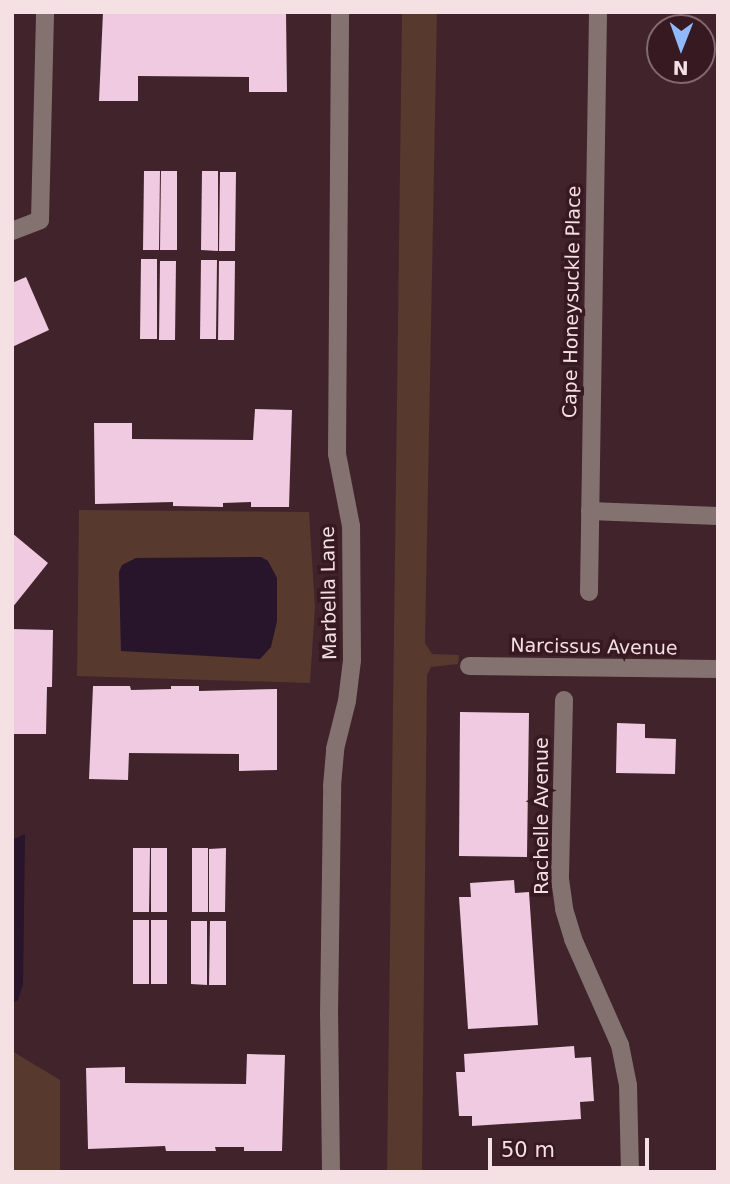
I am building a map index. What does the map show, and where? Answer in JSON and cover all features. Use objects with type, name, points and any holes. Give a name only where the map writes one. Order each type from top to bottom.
[{"type":"street","points":[[12,231],[40,220],[45,12]]},
{"type":"street","name":"Marbella Lane","points":[[331,1172],[329,1015],[332,786],[335,749],[347,701],[352,647],[351,526],[337,454],[340,12]]},
{"type":"street","name":"Cape Honeysuckle Place","points":[[589,592],[598,12]]},
{"type":"street","points":[[590,512],[718,516]]},
{"type":"street","name":"Narcissus Avenue","points":[[469,666],[718,669]]},
{"type":"street","name":"Rachelle Avenue","points":[[564,700],[560,878],[564,909],[573,939],[620,1045],[628,1085],[630,1172]]},
{"type":"shaded area","points":[[402,12],[437,12],[425,643],[432,654],[459,655],[458,664],[431,667],[427,675],[422,1172],[387,1172]]},
{"type":"shaded area","points":[[79,510],[309,512],[315,607],[310,683],[77,676]]},
{"type":"shaded area","points":[[261,557],[268,561],[277,578],[277,621],[271,647],[260,659],[121,651],[119,572],[122,565],[136,558]]},
{"type":"shaded area","points":[[25,834],[23,984],[18,1000],[12,1003],[12,840]]},
{"type":"shaded area","points":[[12,1051],[60,1080],[60,1172],[12,1172]]},
{"type":"building","points":[[103,12],[286,12],[287,92],[249,92],[249,77],[138,76],[138,101],[99,101]]},
{"type":"building","points":[[144,171],[160,171],[159,250],[143,250]]},
{"type":"building","points":[[161,171],[177,171],[177,250],[160,250]]},
{"type":"building","points":[[202,171],[218,171],[218,251],[201,250]]},
{"type":"building","points":[[220,172],[236,172],[235,251],[219,251]]},
{"type":"building","points":[[141,259],[157,259],[157,339],[140,339]]},
{"type":"building","points":[[201,260],[217,260],[216,339],[200,339]]},
{"type":"building","points":[[160,261],[176,261],[175,340],[159,340]]},
{"type":"building","points":[[219,261],[235,261],[234,340],[218,340]]},
{"type":"building","points":[[26,277],[49,330],[12,347],[12,283]]},
{"type":"building","points":[[255,409],[292,410],[289,507],[251,507],[251,502],[223,503],[223,507],[173,506],[173,502],[95,504],[94,423],[132,423],[132,439],[253,440]]},
{"type":"building","points":[[12,533],[48,563],[12,608]]},
{"type":"building","points":[[12,629],[53,630],[52,687],[47,687],[46,734],[12,734]]},
{"type":"building","points":[[93,686],[130,686],[131,690],[171,689],[171,686],[199,686],[199,691],[277,689],[277,770],[239,771],[239,754],[129,753],[128,780],[89,779]]},
{"type":"building","points":[[460,712],[529,713],[527,857],[459,856]]},
{"type":"building","points":[[617,723],[645,724],[645,738],[676,739],[675,774],[616,773]]},
{"type":"building","points":[[133,848],[150,848],[149,912],[133,912]]},
{"type":"building","points":[[151,848],[167,848],[167,912],[151,912]]},
{"type":"building","points":[[192,848],[208,848],[208,912],[192,912]]},
{"type":"building","points":[[226,848],[225,912],[209,912],[209,849]]},
{"type":"building","points":[[514,880],[515,893],[529,892],[538,1025],[468,1029],[459,897],[471,897],[470,883]]},
{"type":"building","points":[[133,920],[149,920],[149,984],[133,984]]},
{"type":"building","points":[[151,920],[167,920],[167,984],[151,984]]},
{"type":"building","points":[[191,921],[207,921],[207,985],[191,984]]},
{"type":"building","points":[[210,921],[226,921],[226,985],[209,985]]},
{"type":"building","points":[[574,1046],[575,1058],[591,1057],[594,1101],[580,1102],[581,1119],[472,1126],[472,1116],[459,1116],[456,1072],[465,1072],[464,1054]]},
{"type":"building","points":[[247,1054],[285,1055],[282,1151],[244,1151],[244,1147],[215,1147],[216,1151],[166,1151],[165,1146],[88,1149],[86,1068],[125,1067],[125,1083],[246,1084]]}]
